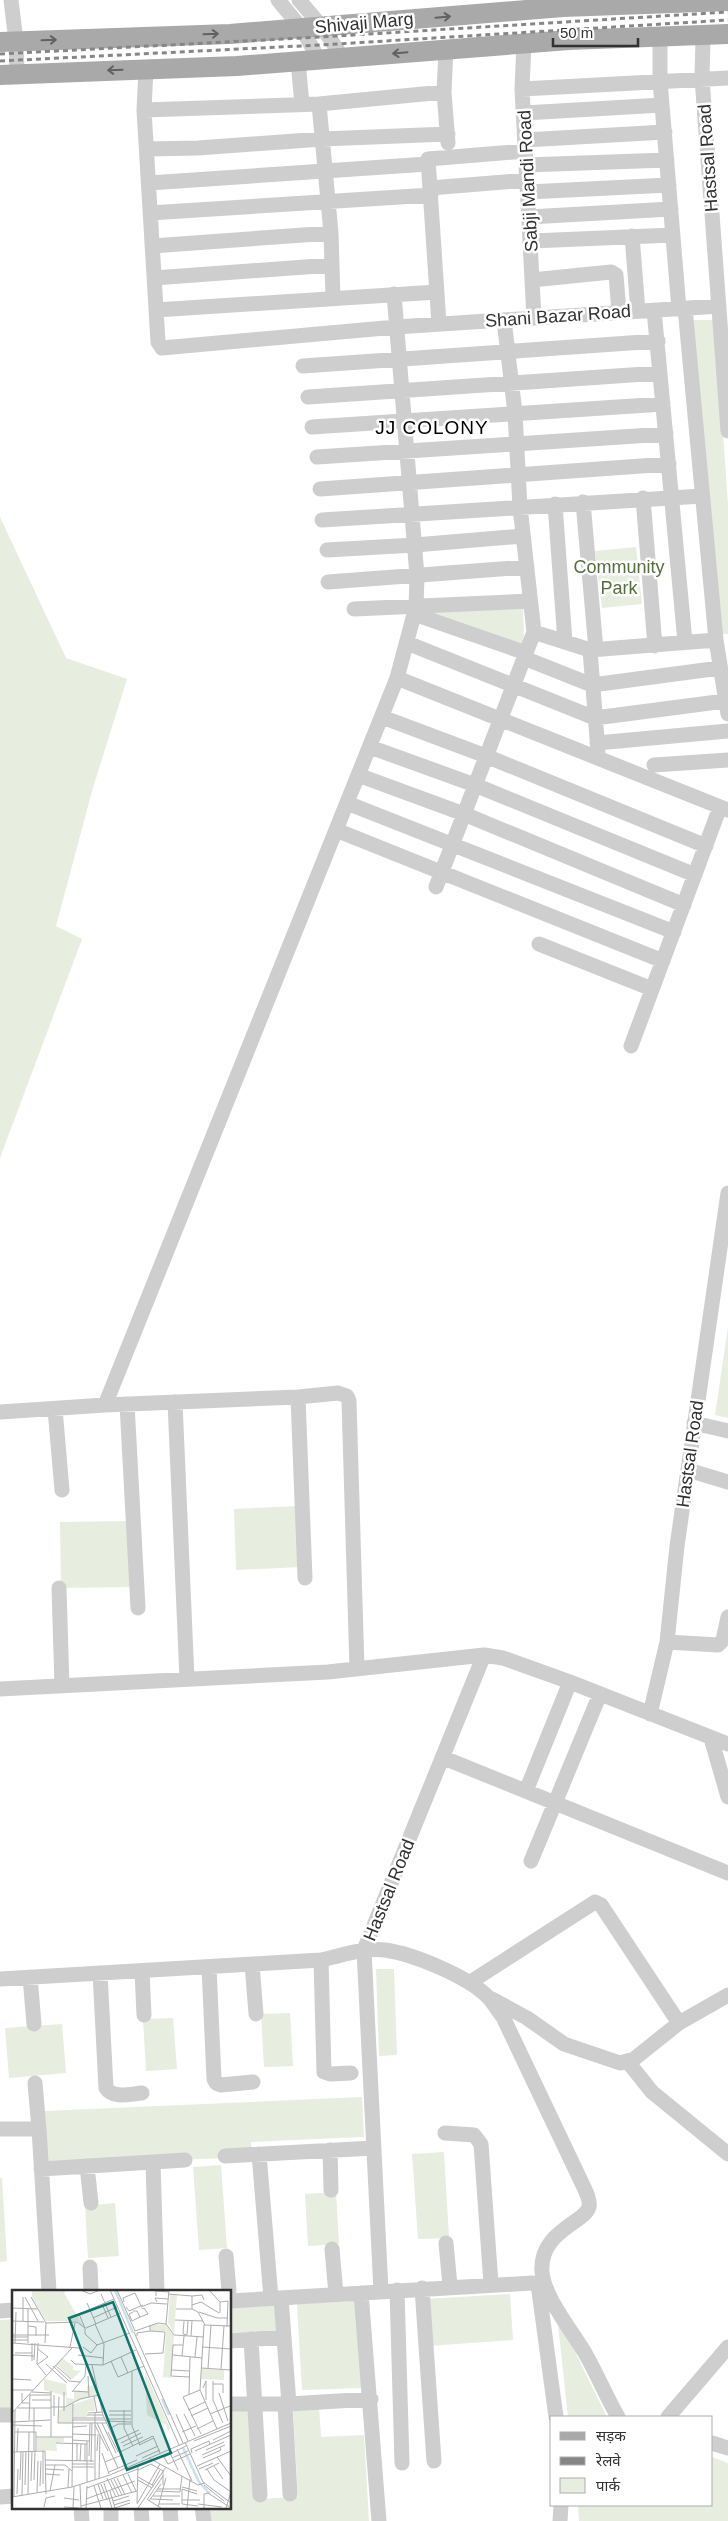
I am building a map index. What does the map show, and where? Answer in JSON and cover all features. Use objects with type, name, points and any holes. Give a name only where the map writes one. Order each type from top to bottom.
[{"type":"main road","name":"Shivaji Marg","points":[[8,42],[312,28],[482,7],[728,1]]},
{"type":"main road","name":"Shivaji Marg","points":[[8,75],[237,66],[524,43],[728,34]]},
{"type":"street","points":[[8,75],[10,0]]},
{"type":"street","points":[[278,0],[312,28],[343,58]]},
{"type":"street","points":[[299,0],[312,28],[319,60]]},
{"type":"street","name":"Hastsal Road","points":[[703,36],[702,78],[722,251],[722,311],[728,431]]},
{"type":"street","points":[[407,643],[595,718],[727,707],[716,640],[673,235],[666,132],[660,81],[660,37]]},
{"type":"street","name":"Sabji Mandi Road","points":[[524,43],[522,89],[532,241],[534,318]]},
{"type":"street","points":[[446,50],[444,92],[449,157]]},
{"type":"street","points":[[298,61],[302,104]]},
{"type":"street","points":[[146,69],[144,110],[156,310],[437,292]]},
{"type":"street","points":[[522,89],[728,78]]},
{"type":"street","points":[[144,110],[319,104],[444,92]]},
{"type":"street","points":[[319,104],[331,233],[333,298]]},
{"type":"street","points":[[524,113],[662,105]]},
{"type":"street","points":[[150,213],[328,202],[430,192],[526,166],[666,132]]},
{"type":"street","points":[[147,149],[198,148],[322,139],[448,134]]},
{"type":"street","points":[[439,324],[428,164],[430,158],[449,157],[669,185]]},
{"type":"street","points":[[526,166],[667,160]]},
{"type":"street","points":[[149,183],[428,164]]},
{"type":"street","points":[[529,216],[671,209]]},
{"type":"street","points":[[152,246],[331,233]]},
{"type":"street","points":[[532,241],[673,235]]},
{"type":"street","points":[[632,236],[638,311]]},
{"type":"street","points":[[154,278],[332,265]]},
{"type":"street","points":[[532,280],[611,272],[616,275],[619,312]]},
{"type":"street","points":[[105,1405],[382,717],[397,678],[407,643],[415,610],[417,576],[394,294]]},
{"type":"street","name":"Shani Bazar Road","points":[[156,310],[158,342],[165,349],[439,324],[682,308],[722,311]]},
{"type":"street","points":[[654,310],[684,642]]},
{"type":"street","points":[[436,887],[534,632],[520,507],[520,474],[504,320]]},
{"type":"street","points":[[303,366],[658,341]]},
{"type":"street","points":[[308,397],[401,389],[660,373]]},
{"type":"street","points":[[312,427],[514,412],[663,404]]},
{"type":"street","points":[[317,457],[666,434]]},
{"type":"street","points":[[320,489],[669,464]]},
{"type":"street","points":[[322,520],[672,496],[702,496]]},
{"type":"street","points":[[643,498],[655,646]]},
{"type":"street","points":[[583,502],[593,650],[592,685],[598,750]]},
{"type":"street","points":[[555,504],[565,642]]},
{"type":"street","points":[[327,550],[523,536]]},
{"type":"street","points":[[328,582],[526,567]]},
{"type":"street","points":[[354,609],[415,610],[530,601]]},
{"type":"street","points":[[415,610],[592,685],[720,668]]},
{"type":"street","points":[[534,632],[593,650],[716,640]]},
{"type":"street","points":[[397,678],[501,718],[598,750],[724,809],[706,846],[631,1046]]},
{"type":"street","points":[[382,717],[486,756],[706,846]]},
{"type":"street","points":[[598,750],[728,731]]},
{"type":"street","points":[[370,747],[475,785],[695,875]]},
{"type":"street","points":[[654,765],[728,760]]},
{"type":"street","points":[[358,775],[464,814],[684,905]]},
{"type":"street","points":[[347,803],[674,932]]},
{"type":"street","points":[[336,830],[663,962]]},
{"type":"street","points":[[539,944],[652,989]]},
{"type":"street","name":"Hastsal Road","points":[[650,1714],[667,1642],[677,1546],[694,1423],[724,1242],[728,1193]]},
{"type":"street","points":[[0,1412],[105,1405],[298,1397],[338,1393],[347,1396],[349,1401],[357,1669]]},
{"type":"street","points":[[298,1397],[305,1578]]},
{"type":"street","points":[[175,1402],[187,1679]]},
{"type":"street","points":[[127,1404],[138,1608]]},
{"type":"street","points":[[55,1409],[62,1490]]},
{"type":"street","points":[[694,1423],[728,1431]]},
{"type":"street","points":[[688,1470],[728,1482]]},
{"type":"street","points":[[59,1588],[62,1686]]},
{"type":"street","points":[[667,1642],[718,1645],[723,1640],[728,1617]]},
{"type":"street","points":[[0,1689],[357,1669],[484,1655],[502,1658],[570,1682],[728,1744]]},
{"type":"street","name":"Hastsal Road","points":[[0,1979],[321,1960],[364,1950],[444,1758],[484,1655]]},
{"type":"street","points":[[526,1792],[570,1682]]},
{"type":"street","points":[[531,1861],[600,1694]]},
{"type":"street","points":[[711,1738],[728,1798]]},
{"type":"street","points":[[444,1758],[728,1873]]},
{"type":"street","points":[[469,1983],[595,1902],[601,1905],[678,2023]]},
{"type":"street","points":[[402,2463],[389,2291],[374,2148],[364,1950],[385,1950],[427,1962],[469,1983],[488,1997],[527,2018],[564,2044],[611,2062],[628,2062],[678,2023],[728,1995]]},
{"type":"street","points":[[321,1960],[324,2072],[330,2074],[351,2073]]},
{"type":"street","points":[[252,1964],[256,2014]]},
{"type":"street","points":[[209,1967],[214,2079],[216,2083],[221,2085],[253,2082]]},
{"type":"street","points":[[142,1970],[144,2016]]},
{"type":"street","points":[[100,1973],[106,2088],[115,2095],[142,2093]]},
{"type":"street","points":[[30,1977],[34,2024]]},
{"type":"street","points":[[488,1997],[503,2017],[589,2202],[586,2212],[558,2233],[548,2249],[542,2272],[556,2416]]},
{"type":"street","points":[[628,2062],[652,2092],[695,2124],[728,2154]]},
{"type":"street","points":[[35,2083],[49,2290]]},
{"type":"street","points":[[0,2129],[39,2129]]},
{"type":"street","points":[[445,2133],[474,2135],[481,2144],[491,2284]]},
{"type":"street","points":[[225,2156],[374,2148]]},
{"type":"street","points":[[330,2150],[331,2190]]},
{"type":"street","points":[[259,2154],[276,2298],[284,2337],[290,2494]]},
{"type":"street","points":[[41,2169],[185,2160]]},
{"type":"street","points":[[153,2162],[157,2290]]},
{"type":"street","points":[[87,2166],[90,2203]]},
{"type":"street","points":[[446,2243],[450,2286]]},
{"type":"street","points":[[332,2249],[336,2294]]},
{"type":"street","points":[[226,2256],[229,2290]]},
{"type":"street","points":[[90,2267],[91,2290]]},
{"type":"street","points":[[231,2301],[491,2284],[542,2287]]},
{"type":"street","points":[[542,2287],[586,2355],[617,2416]]},
{"type":"street","points":[[422,2288],[434,2461]]},
{"type":"street","points":[[361,2293],[371,2399],[379,2521]]},
{"type":"street","points":[[231,2341],[284,2337]]},
{"type":"street","points":[[251,2339],[260,2495]]},
{"type":"street","points":[[669,2416],[728,2347]]},
{"type":"street","points":[[231,2404],[287,2404],[371,2399]]},
{"type":"street","points":[[713,2443],[728,2448]]},
{"type":"street","points":[[560,2521],[561,2506]]},
{"type":"street","points":[[81,2508],[82,2521]]},
{"type":"street","points":[[111,2508],[111,2521]]},
{"type":"street","points":[[141,2508],[142,2521]]},
{"type":"street","points":[[170,2508],[171,2521]]},
{"type":"street","points":[[202,2508],[204,2521]]},
{"type":"green space","points":[[690,320],[715,320],[728,504],[728,634],[715,634]]},
{"type":"green space","points":[[0,517],[66,658],[127,679],[92,791],[56,926],[82,939],[0,1158]]},
{"type":"green space","name":"Community Park","points":[[636,547],[642,604],[602,608],[595,551]]},
{"type":"green space","points":[[523,604],[524,646],[430,612]]},
{"type":"green space","points":[[728,1327],[728,1418],[715,1415]]},
{"type":"green space","points":[[297,1506],[300,1567],[236,1570],[234,1509]]},
{"type":"green space","points":[[131,1521],[133,1587],[61,1588],[60,1522]]},
{"type":"green space","points":[[376,1969],[394,1969],[397,2055],[379,2056]]},
{"type":"green space","points":[[290,2013],[293,2066],[264,2067],[261,2014]]},
{"type":"green space","points":[[173,2018],[177,2069],[146,2071],[143,2019]]},
{"type":"green space","points":[[62,2024],[66,2073],[9,2078],[5,2028]]},
{"type":"green space","points":[[362,2097],[364,2137],[251,2142],[252,2157],[48,2165],[45,2111]]},
{"type":"green space","points":[[444,2152],[449,2238],[418,2239],[412,2154]]},
{"type":"green space","points":[[221,2165],[227,2248],[199,2250],[193,2167]]},
{"type":"green space","points":[[0,2178],[2,2178],[7,2261],[0,2262]]},
{"type":"green space","points":[[336,2192],[339,2244],[308,2246],[305,2194]]},
{"type":"green space","points":[[115,2203],[119,2256],[88,2258],[85,2206]]},
{"type":"green space","points":[[510,2294],[513,2340],[428,2346],[425,2299]]},
{"type":"green space","points":[[357,2301],[362,2388],[302,2390],[297,2304]]},
{"type":"green space","points":[[277,2305],[280,2333],[231,2336],[231,2308]]},
{"type":"green space","points":[[557,2315],[607,2416],[568,2416]]},
{"type":"green space","points":[[12,2319],[12,2408],[0,2409],[0,2320]]},
{"type":"green space","points":[[319,2406],[321,2437],[364,2435],[369,2521],[206,2521],[205,2508],[231,2508],[231,2412],[251,2410],[257,2499],[298,2497],[293,2408]]},
{"type":"green space","points":[[713,2457],[728,2463],[728,2521],[579,2521],[578,2506],[713,2506]]},
{"type":"railway","points":[[0,54],[728,12]]},
{"type":"railway","points":[[0,61],[320,45],[728,20]]},
{"type":"district","name":"JJ COLONY","points":[[432,427]]}]
